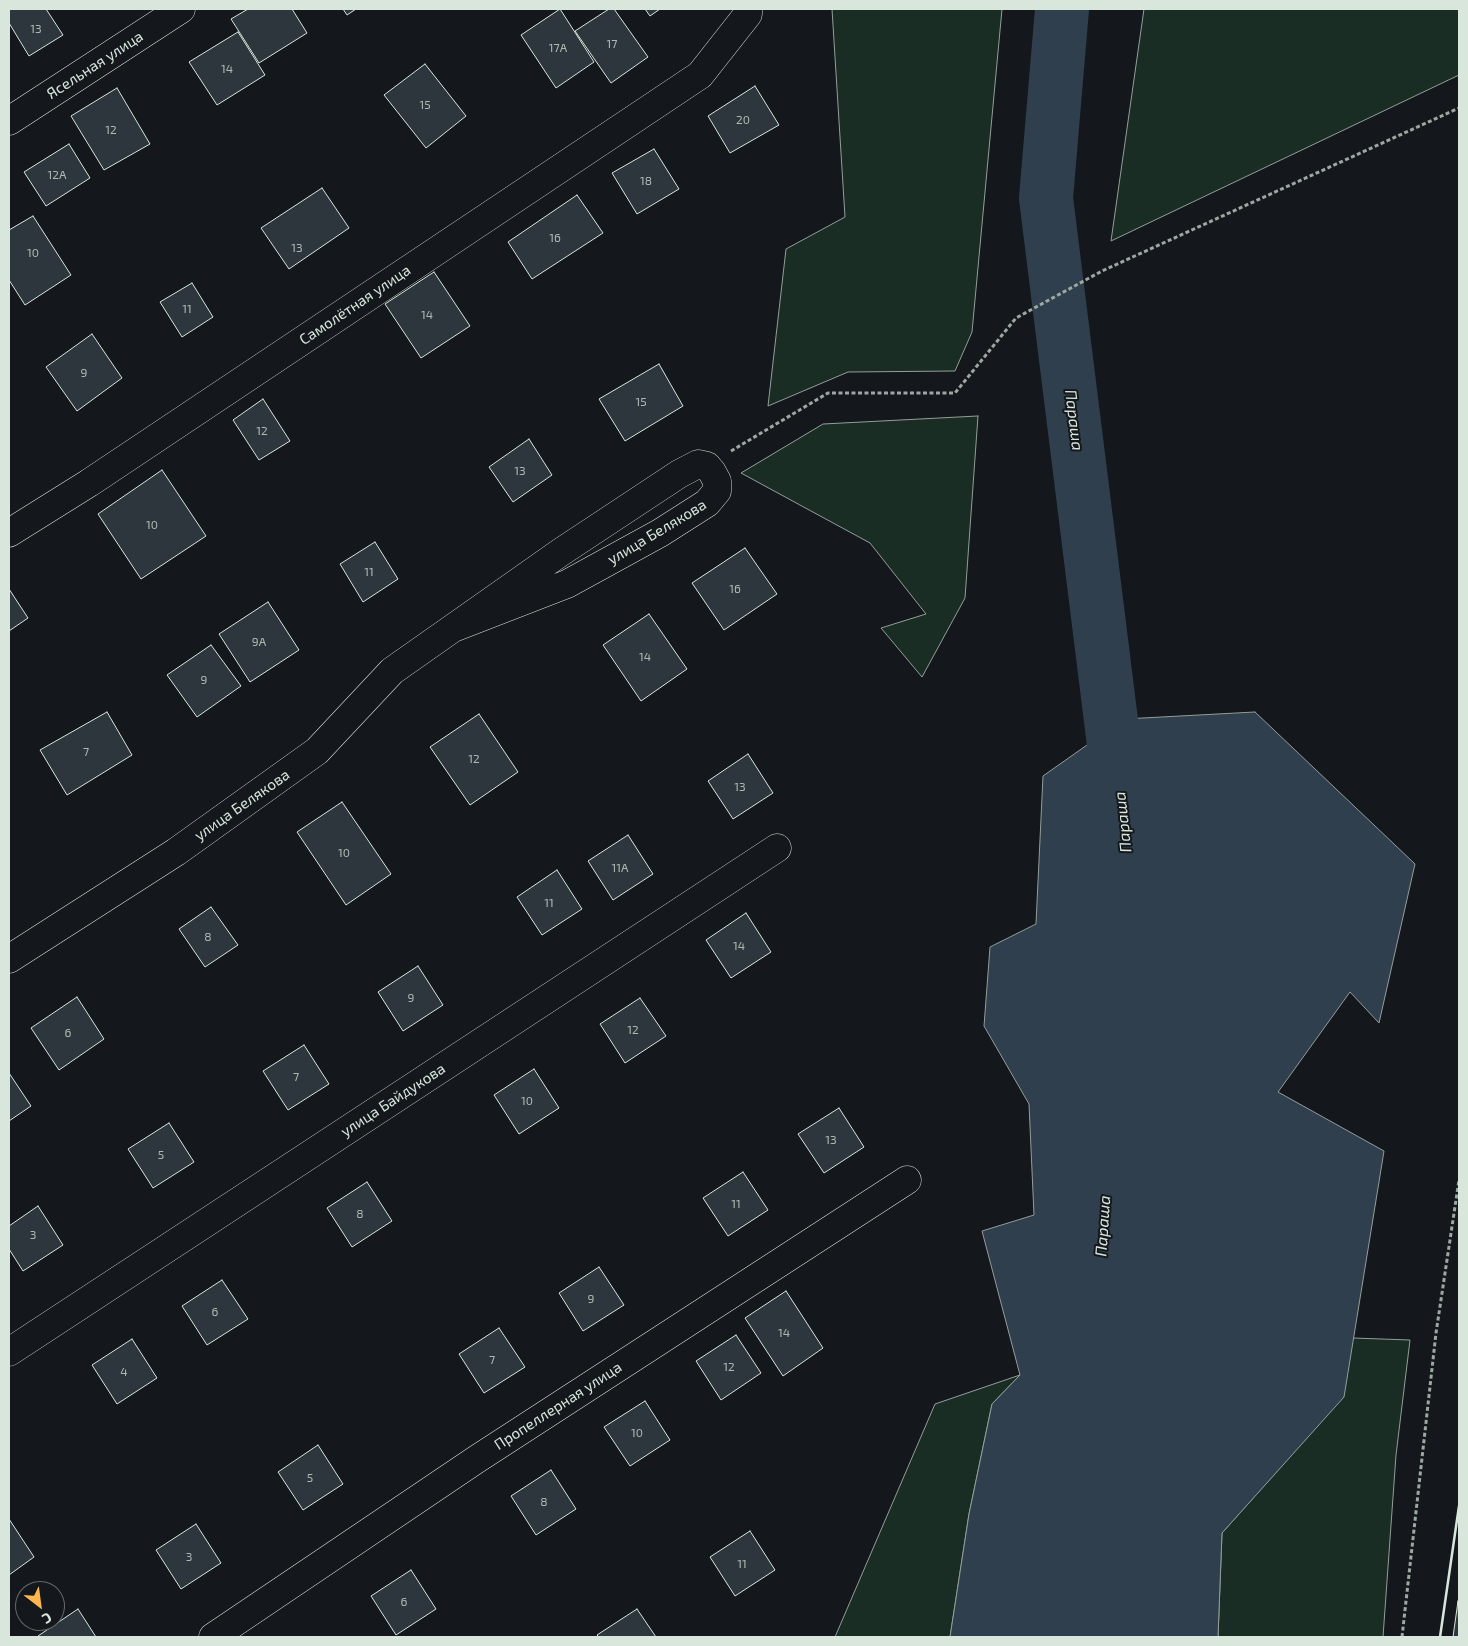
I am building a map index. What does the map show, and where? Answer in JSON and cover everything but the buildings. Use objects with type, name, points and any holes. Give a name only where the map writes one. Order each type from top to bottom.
[{"type":"street","name":"Ясельная улица","points":[[9,121],[181,9]]},
{"type":"street","name":"Самолётная улица","points":[[9,533],[89,482],[700,75],[748,14],[748,9]]},
{"type":"street","name":"улица Белякова","points":[[9,959],[176,852],[317,752],[392,671],[561,552],[679,474],[698,464],[707,466],[717,481],[717,491],[707,503],[568,584],[456,627]]},
{"type":"street","name":"улица Байдукова","points":[[9,1352],[776,848]]},
{"type":"street","name":"Пропеллерная улица","points":[[212,1637],[476,1459],[907,1180]]},
{"type":"path","points":[[707,466],[828,393],[955,393],[1016,318],[1102,271],[1459,108]]},
{"type":"path","points":[[1402,1637],[1436,1333],[1459,1180]]},
{"type":"green space","points":[[832,9],[1002,9],[972,332],[955,371],[848,372],[768,406],[786,249],[845,217]]},
{"type":"green space","points":[[1144,9],[1459,9],[1459,75],[1111,241]]},
{"type":"green space","points":[[978,416],[965,598],[922,677],[881,628],[926,614],[870,543],[741,473],[823,424]]},
{"type":"green space","points":[[1353,1338],[1410,1340],[1396,1455],[1383,1637],[1218,1637],[1222,1533],[1343,1397]]},
{"type":"green space","points":[[1020,1375],[992,1404],[969,1514],[950,1637],[835,1637],[935,1404]]},
{"type":"water","points":[[1255,712],[1415,864],[1379,1023],[1350,992],[1278,1092],[1384,1151],[1344,1397],[1222,1533],[1218,1637],[950,1637],[969,1514],[992,1404],[1020,1375],[982,1231],[1034,1215],[1029,1104],[984,1026],[990,947],[1036,924],[1043,776],[1124,719]]},
{"type":"waterway","name":"Параша","points":[[1062,9],[1046,198],[1121,801]]},
{"type":"wall","points":[[1440,1637],[1459,1506]]}]
